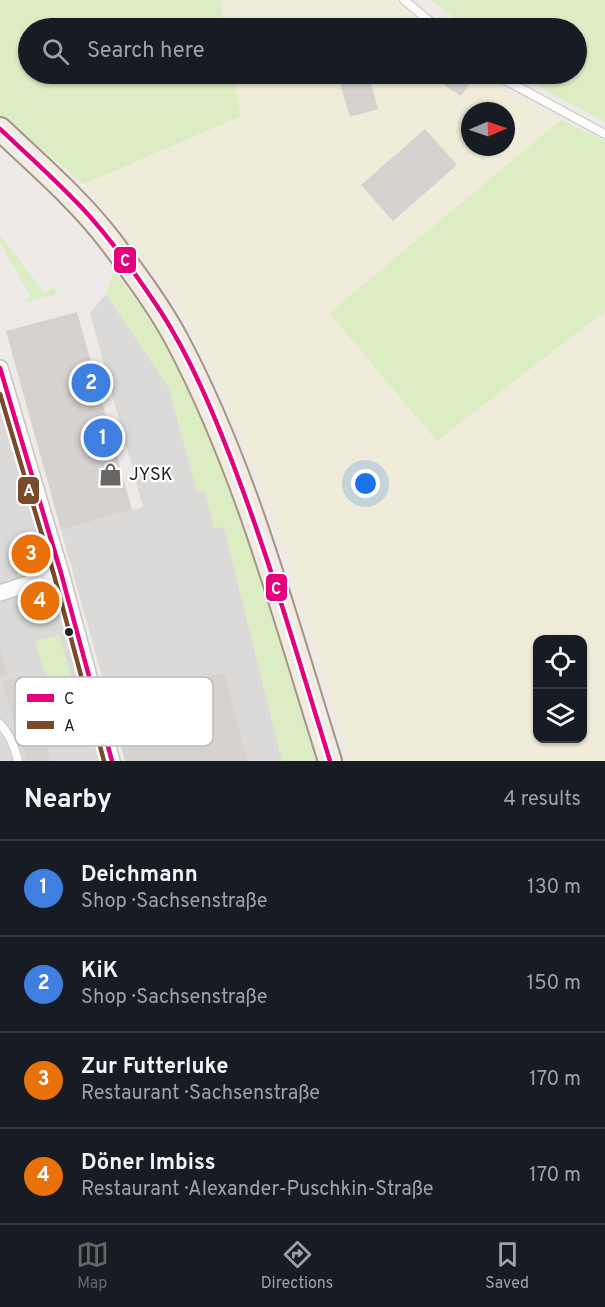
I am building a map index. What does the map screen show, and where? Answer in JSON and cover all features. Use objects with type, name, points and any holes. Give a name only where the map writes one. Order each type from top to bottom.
[{"type":"main road","points":[[0,129],[69,195],[109,240],[176,339],[222,435],[255,523],[330,761]]},
{"type":"street","points":[[0,368],[89,677]]},
{"type":"street","points":[[0,593],[61,573]]},
{"type":"street","points":[[108,746],[112,761]]},
{"type":"lane","points":[[404,0],[426,18]]},
{"type":"lane","points":[[512,84],[605,134]]},
{"type":"lane","points":[[0,724],[16,749],[18,761]]},
{"type":"shaded area","points":[[220,0],[402,0],[423,18],[223,18]]},
{"type":"shaded area","points":[[235,84],[496,84],[561,120],[329,313],[437,441],[605,312],[605,761],[350,761],[280,536],[258,476],[194,330],[121,227],[84,184],[240,116]]},
{"type":"shaded area","points":[[106,294],[169,388],[197,491],[205,489],[214,528],[224,527],[282,761],[248,761],[224,672],[206,677],[102,677],[61,530],[143,507],[90,313]]},
{"type":"shaded area","points":[[0,368],[88,677],[15,677],[15,746],[108,746],[112,761],[0,761]]},
{"type":"green space","points":[[0,0],[220,0],[223,18],[18,18],[18,84],[235,84],[241,116],[84,184],[0,115]]},
{"type":"green space","points":[[431,0],[605,0],[605,122],[536,84],[587,84],[587,18],[455,18]]},
{"type":"green space","points":[[561,120],[605,141],[605,311],[437,441],[329,313]]},
{"type":"green space","points":[[0,235],[45,294],[54,287],[57,291],[56,295],[23,302],[31,297],[0,243]]},
{"type":"green space","points":[[114,271],[147,316],[172,356],[210,436],[259,575],[318,761],[282,761],[224,527],[214,528],[205,490],[197,492],[169,388],[106,294]]},
{"type":"green space","points":[[45,554],[46,563],[42,571],[19,580],[16,567],[20,562]]},
{"type":"green space","points":[[59,635],[71,675],[46,677],[35,641]]},
{"type":"building","points":[[340,84],[371,84],[378,109],[350,117]]},
{"type":"building","points":[[442,84],[469,84],[461,96]]},
{"type":"building","points":[[425,129],[457,165],[393,221],[361,185]]},
{"type":"building","points":[[77,312],[132,510],[61,530],[6,331]]},
{"type":"building","points":[[48,592],[54,616],[35,621],[29,597]]},
{"type":"building","points":[[0,650],[8,675],[0,678]]},
{"type":"building","points":[[224,672],[248,761],[125,761],[121,746],[213,746],[213,677],[206,677]]},
{"type":"building","points":[[15,678],[15,723],[2,682]]},
{"type":"building","points":[[22,746],[46,746],[51,761],[27,761]]},
{"type":"transit line","name":"C","points":[[0,129],[85,211],[105,235],[152,299],[192,367],[247,501],[330,761]]},
{"type":"transit line","name":"C","points":[[0,368],[89,677]]},
{"type":"transit line","name":"A","points":[[0,394],[54,575],[81,677]]},
{"type":"transit line","name":"A","points":[[100,746],[104,761]]},
{"type":"transit line","name":"C","points":[[108,746],[112,761]]},
{"type":"place","name":"KiK","points":[[91,383]]},
{"type":"place","name":"Deichmann","points":[[103,438]]},
{"type":"place","name":"JYSK","points":[[111,475]]},
{"type":"place","name":"Zur Futterluke","points":[[31,554]]},
{"type":"place","name":"Döner Imbiss","points":[[40,601]]}]
